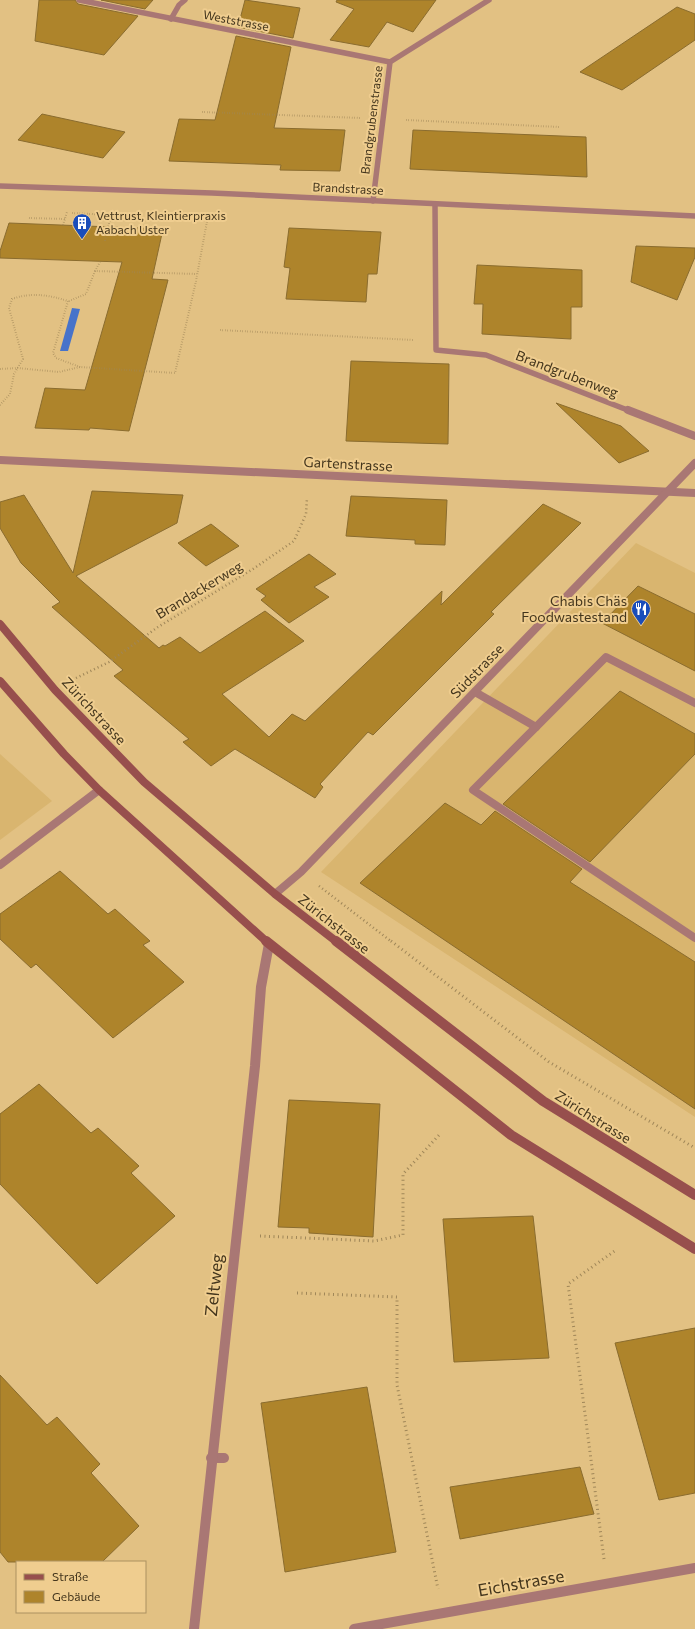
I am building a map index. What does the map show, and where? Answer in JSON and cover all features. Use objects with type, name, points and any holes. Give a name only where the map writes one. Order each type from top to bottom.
[{"type":"main road","name":"Zürichstrasse","points":[[0,624],[55,690],[144,782],[275,894],[543,1101],[695,1195]]},
{"type":"main road","points":[[0,681],[64,754],[99,790],[270,944],[511,1135],[695,1249]]},
{"type":"street","name":"Weststrasse","points":[[80,0],[390,62]]},
{"type":"street","points":[[171,19],[179,5],[185,0]]},
{"type":"street","name":"Brandgrubenstrasse","points":[[373,201],[390,62],[489,0]]},
{"type":"street","name":"Brandstrasse","points":[[0,186],[695,216]]},
{"type":"street","points":[[435,204],[436,341]]},
{"type":"street","name":"Brandgrubenweg","points":[[436,341],[436,350],[486,355],[695,436]]},
{"type":"street","name":"Gartenstrasse","points":[[0,460],[695,493]]},
{"type":"street","name":"Südstrasse","points":[[275,894],[301,872],[695,463]]},
{"type":"street","points":[[695,704],[606,657],[473,790],[695,938]]},
{"type":"street","points":[[474,692],[536,728]]},
{"type":"street","points":[[0,865],[99,790]]},
{"type":"street","name":"Zeltweg","points":[[194,1629],[211,1458],[255,1066],[261,988],[270,944]]},
{"type":"street","points":[[211,1458],[224,1458]]},
{"type":"street","name":"Eichstrasse","points":[[354,1629],[695,1568]]},
{"type":"path","points":[[68,301],[53,353],[56,358],[80,367],[175,373],[197,274],[212,194]]},
{"type":"path","points":[[67,213],[112,215],[105,241]]},
{"type":"path","points":[[28,218],[65,219]]},
{"type":"path","points":[[0,405],[10,394],[14,374],[23,359],[9,308],[12,299],[21,295],[40,295],[55,296],[68,301],[86,294],[100,262]]},
{"type":"path","points":[[95,271],[187,275],[197,274]]},
{"type":"path","points":[[220,330],[436,341]]},
{"type":"path","points":[[0,369],[18,368],[59,372],[80,367]]},
{"type":"path","name":"Brandackerweg","points":[[55,690],[109,662],[158,627],[253,569],[294,541],[306,514],[309,474]]},
{"type":"path","points":[[301,872],[549,1062],[695,1148]]},
{"type":"path","points":[[236,1235],[374,1241],[403,1235],[402,1174],[441,1134]]},
{"type":"path","points":[[607,1583],[568,1284],[616,1250]]},
{"type":"path","points":[[297,1293],[396,1297],[397,1385],[443,1613]]},
{"type":"shaded area","points":[[636,543],[695,573],[695,1117],[321,872]]},
{"type":"shaded area","points":[[0,754],[52,801],[0,840]]},
{"type":"water","points":[[72,308],[80,309],[68,351],[60,351]]},
{"type":"building","points":[[39,0],[75,0],[78,4],[138,16],[104,55],[35,41]]},
{"type":"building","points":[[101,0],[153,0],[145,9]]},
{"type":"building","points":[[245,0],[300,8],[293,38],[238,27]]},
{"type":"building","points":[[337,0],[436,0],[413,32],[387,22],[369,47],[330,40],[354,9],[336,2]]},
{"type":"building","points":[[677,7],[695,14],[695,40],[622,90],[580,72]]},
{"type":"building","points":[[236,36],[291,47],[274,128],[345,130],[340,171],[280,170],[281,165],[169,161],[179,119],[215,120]]},
{"type":"building","points":[[42,114],[125,132],[103,158],[18,140]]},
{"type":"building","points":[[413,130],[586,137],[587,177],[410,169]]},
{"type":"building","points":[[9,223],[163,229],[152,279],[168,280],[129,431],[90,428],[89,430],[35,428],[45,388],[85,390],[122,262],[0,258],[0,251]]},
{"type":"building","points":[[289,228],[381,232],[377,274],[368,274],[366,302],[286,299],[290,268],[284,267]]},
{"type":"building","points":[[636,246],[695,248],[695,257],[677,300],[631,282]]},
{"type":"building","points":[[477,265],[582,270],[582,307],[571,307],[571,339],[482,334],[483,304],[474,304]]},
{"type":"building","points":[[351,361],[449,364],[448,444],[346,441]]},
{"type":"building","points":[[556,403],[621,426],[649,451],[619,463]]},
{"type":"building","points":[[92,491],[183,495],[177,523],[76,576],[159,648],[180,637],[200,653],[265,611],[304,641],[222,694],[269,737],[292,714],[305,721],[442,591],[441,605],[543,504],[581,523],[491,612],[494,614],[373,735],[368,732],[320,784],[323,787],[315,798],[235,749],[211,766],[183,742],[189,739],[114,676],[123,670],[52,607],[60,602],[21,563],[0,528],[0,502],[24,495],[73,573]]},
{"type":"building","points":[[351,496],[447,500],[445,545],[415,544],[415,540],[346,536]]},
{"type":"building","points":[[211,524],[239,546],[206,566],[178,543]]},
{"type":"building","points":[[309,554],[336,574],[314,587],[329,597],[289,623],[261,600],[266,596],[256,589]]},
{"type":"building","points":[[638,586],[695,614],[695,671],[602,623]]},
{"type":"building","points":[[620,691],[695,734],[695,754],[590,862],[503,804]]},
{"type":"building","points":[[445,803],[481,825],[495,811],[582,869],[570,882],[695,962],[695,1109],[360,883]]},
{"type":"building","points":[[60,871],[108,914],[115,909],[150,941],[143,945],[184,982],[113,1038],[36,964],[31,968],[0,939],[0,914]]},
{"type":"building","points":[[39,1084],[91,1133],[98,1128],[139,1166],[131,1173],[175,1216],[97,1284],[0,1184],[0,1114]]},
{"type":"building","points":[[289,1100],[380,1104],[373,1237],[309,1233],[309,1228],[278,1227]]},
{"type":"building","points":[[533,1216],[549,1358],[454,1362],[443,1219]]},
{"type":"building","points":[[695,1328],[695,1493],[659,1500],[615,1343]]},
{"type":"building","points":[[0,1375],[47,1425],[57,1417],[100,1464],[91,1473],[139,1526],[103,1561],[8,1562],[0,1552]]},
{"type":"building","points":[[367,1387],[396,1552],[285,1572],[261,1403]]},
{"type":"building","points":[[580,1467],[594,1514],[460,1539],[450,1487]]},
{"type":"place","name":"Vettrust, Kleintierpraxis Aabach Uster","points":[[82,240]]},
{"type":"place","name":"Chabis Chäs Foodwastestand","points":[[641,626]]}]
